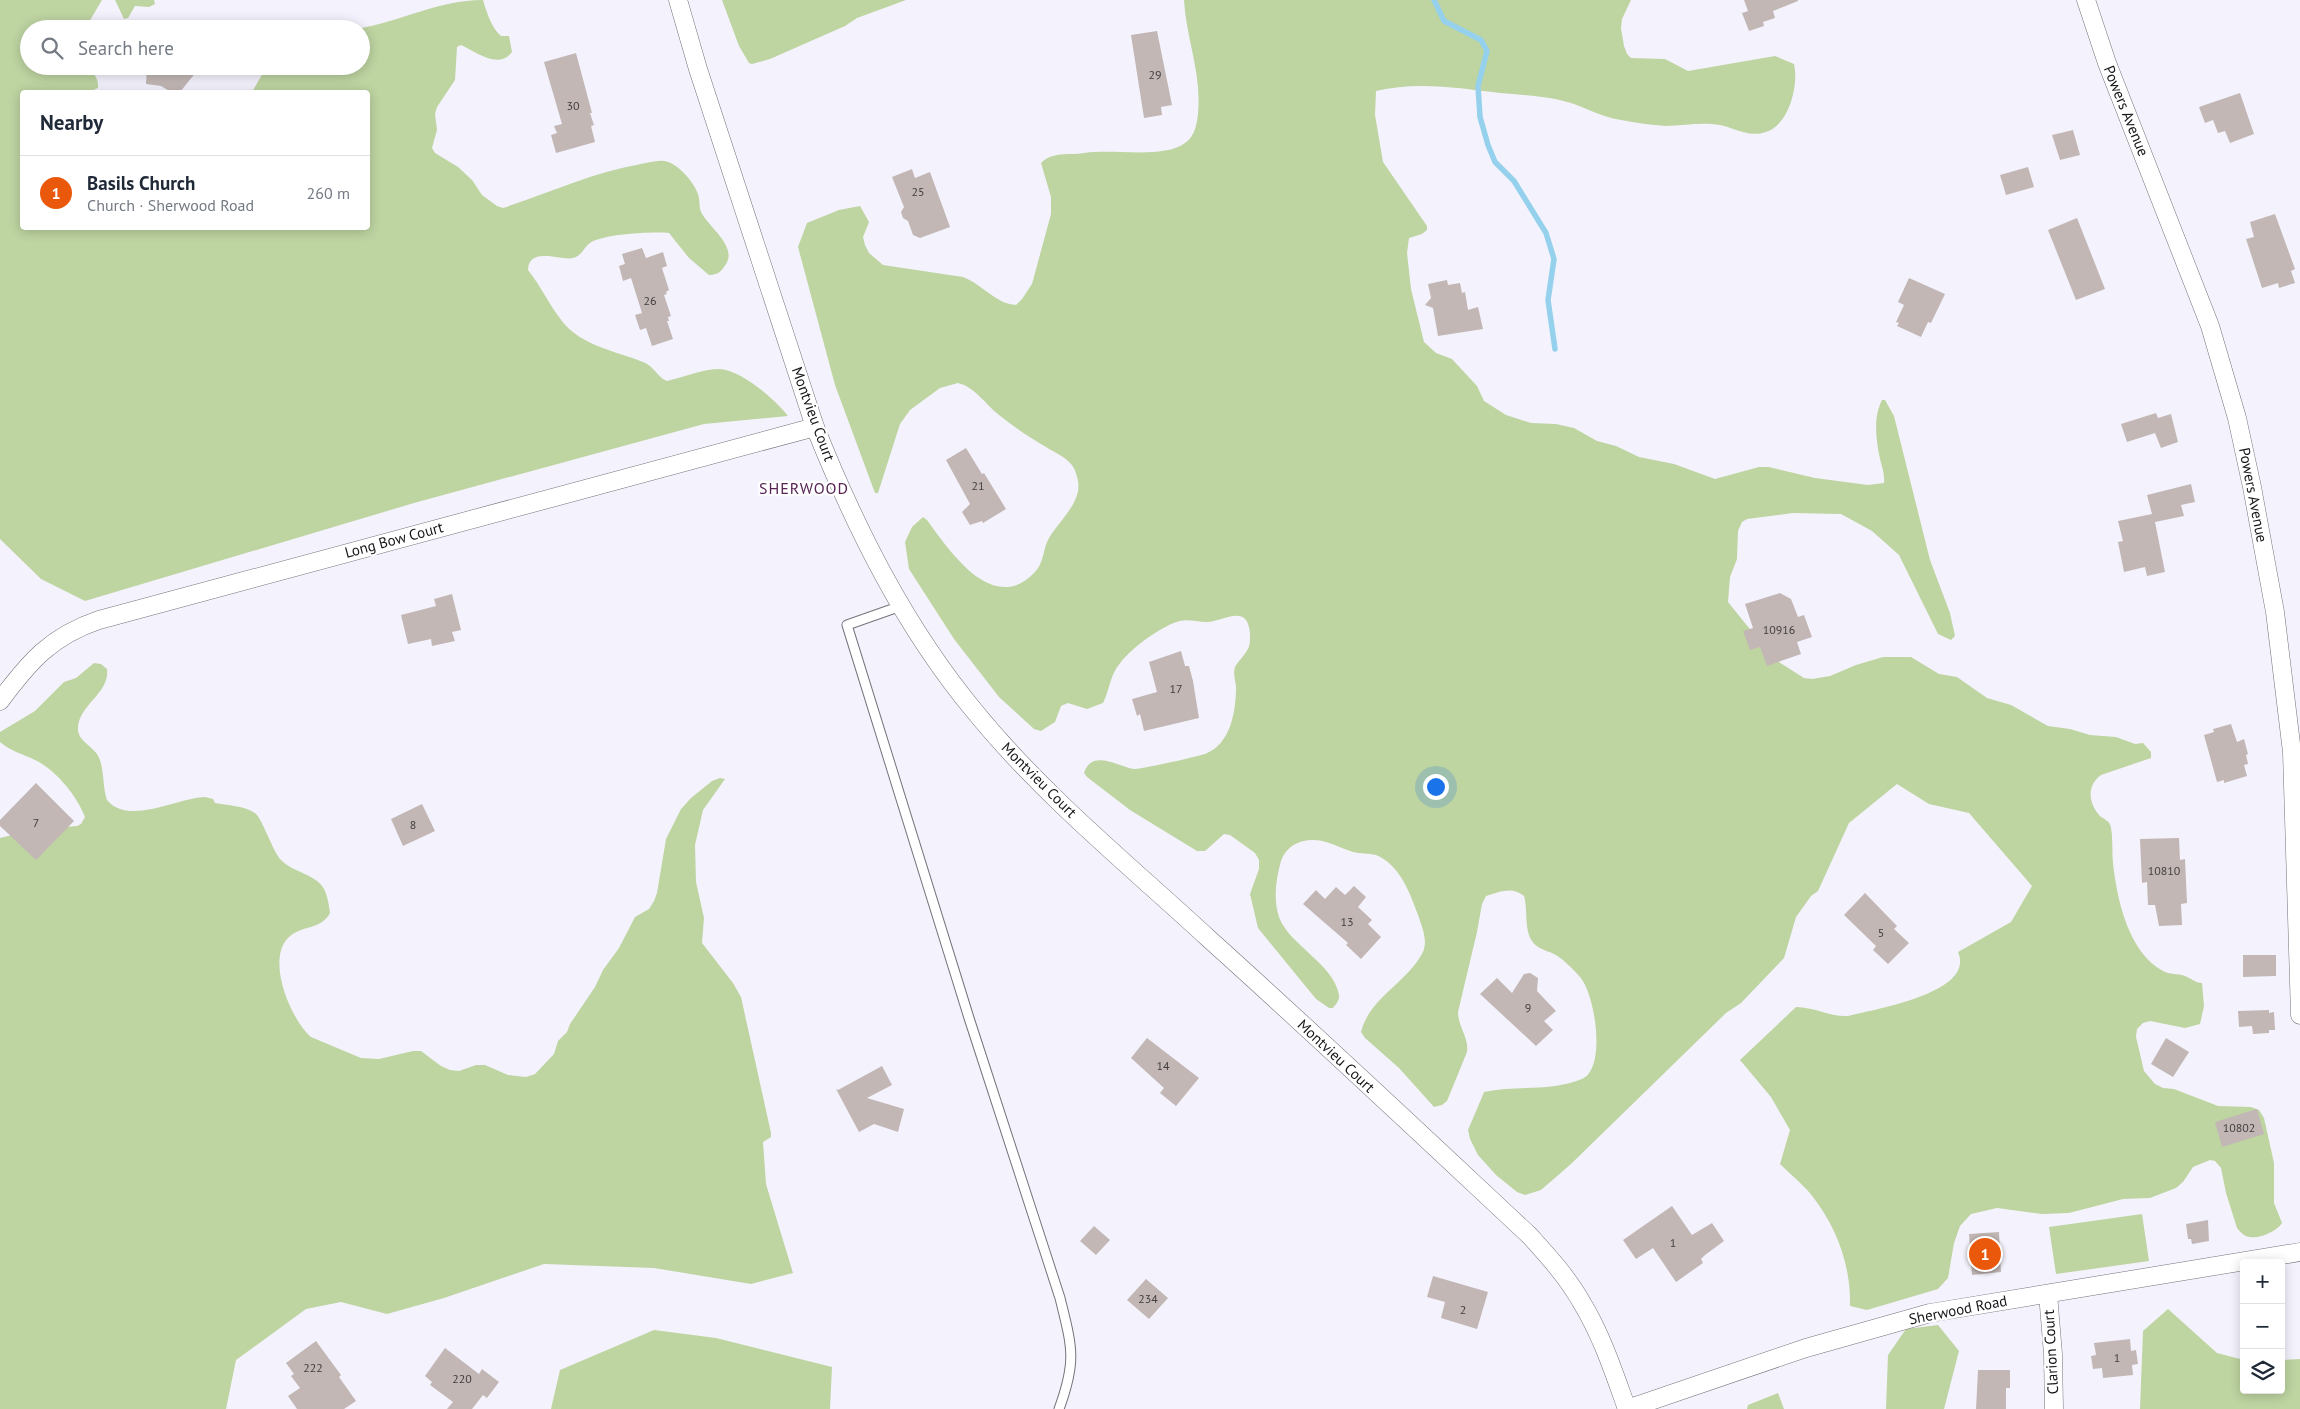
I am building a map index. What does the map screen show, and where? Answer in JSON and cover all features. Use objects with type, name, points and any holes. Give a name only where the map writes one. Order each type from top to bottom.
[{"type":"street","name":"Montvieu Court","points":[[678,0],[698,69],[815,427],[862,534],[901,606],[932,653],[976,713],[1057,800],[1530,1236],[1553,1261],[1582,1302],[1604,1347],[1627,1409]]},
{"type":"street","name":"Powers Avenue","points":[[2086,0],[2107,63],[2200,298],[2219,352],[2244,448],[2275,612],[2292,752],[2300,1015]]},
{"type":"street","name":"Long Bow Court","points":[[0,701],[41,652],[68,633],[99,620],[815,427]]},
{"type":"street","name":"Sherwood Road","points":[[1627,1409],[1806,1348],[1900,1320],[1955,1308],[2300,1252]]},
{"type":"street","name":"Clarion Court","points":[[2048,1294],[2053,1354],[2054,1409]]},
{"type":"lane","points":[[901,606],[846,625],[969,1018],[1060,1298],[1070,1339],[1072,1365],[1069,1381],[1059,1409]]},
{"type":"green space","points":[[0,0],[102,0],[90,20],[20,20],[20,75],[94,75],[97,78],[98,88],[93,90],[20,90],[20,230],[370,230],[370,90],[253,90],[262,75],[370,75],[370,26],[435,7],[483,0],[495,28],[501,36],[509,36],[512,52],[507,57],[494,60],[461,45],[457,47],[455,80],[437,107],[435,114],[437,130],[432,148],[435,153],[458,167],[472,180],[482,195],[503,208],[606,172],[661,161],[674,165],[689,179],[696,189],[701,212],[726,246],[728,260],[719,272],[709,275],[689,258],[669,233],[662,232],[605,237],[590,243],[579,255],[573,258],[539,256],[534,258],[528,270],[562,321],[589,342],[647,364],[667,381],[707,370],[720,369],[728,371],[748,380],[775,402],[788,416],[704,424],[414,503],[85,601],[41,579],[0,539]]},
{"type":"green space","points":[[115,0],[154,0],[155,4],[149,7],[135,6],[128,18],[124,19]]},
{"type":"green space","points":[[722,0],[906,0],[857,18],[845,26],[770,59],[752,64],[749,63],[739,46]]},
{"type":"green space","points":[[1184,0],[1631,0],[1622,19],[1621,28],[1624,46],[1631,58],[1665,59],[1688,71],[1775,56],[1794,64],[1795,82],[1786,113],[1774,128],[1759,134],[1745,133],[1718,125],[1666,126],[1632,122],[1608,117],[1571,103],[1536,96],[1438,86],[1407,86],[1376,91],[1375,115],[1383,162],[1427,226],[1427,230],[1422,234],[1409,238],[1407,253],[1411,289],[1424,342],[1436,353],[1452,359],[1477,386],[1484,401],[1506,415],[1531,423],[1556,424],[1574,428],[1597,441],[1616,446],[1639,457],[1674,464],[1715,479],[1759,467],[1769,467],[1815,478],[1868,485],[1884,483],[1884,474],[1877,445],[1876,421],[1882,400],[1885,400],[1894,416],[1930,560],[1950,613],[1955,636],[1951,640],[1938,634],[1899,555],[1872,531],[1841,514],[1793,513],[1747,519],[1742,522],[1738,531],[1737,559],[1730,577],[1728,602],[1774,659],[1804,678],[1812,679],[1830,676],[1856,665],[1883,657],[1911,657],[1939,674],[1957,677],[1987,698],[2011,705],[2048,726],[2070,729],[2090,735],[2116,737],[2135,744],[2143,743],[2151,752],[2151,758],[2101,775],[2096,779],[2091,789],[2091,799],[2095,810],[2110,825],[2113,863],[2121,908],[2133,938],[2151,962],[2163,971],[2182,975],[2202,983],[2204,1006],[2200,1024],[2185,1028],[2150,1021],[2143,1023],[2137,1029],[2136,1037],[2144,1071],[2155,1084],[2163,1088],[2174,1089],[2218,1106],[2251,1107],[2259,1110],[2264,1118],[2274,1163],[2274,1203],[2282,1223],[2280,1226],[2268,1234],[2259,1237],[2248,1237],[2241,1233],[2237,1228],[2226,1193],[2221,1168],[2215,1161],[2210,1160],[2193,1167],[2183,1182],[2176,1188],[2150,1198],[2123,1199],[2069,1213],[2042,1214],[1997,1208],[1971,1214],[1960,1226],[1954,1243],[1948,1278],[1938,1289],[1867,1310],[1850,1306],[1848,1276],[1836,1235],[1813,1197],[1780,1164],[1790,1130],[1771,1097],[1740,1060],[1796,1007],[1848,1016],[1920,997],[1938,988],[1952,978],[1960,966],[1958,952],[2011,922],[2032,886],[1969,813],[1929,804],[1897,784],[1849,823],[1818,891],[1811,896],[1796,917],[1784,958],[1741,1003],[1726,1013],[1571,1164],[1541,1190],[1525,1195],[1517,1192],[1496,1175],[1478,1155],[1470,1139],[1468,1130],[1484,1092],[1558,1086],[1582,1079],[1590,1072],[1594,1061],[1596,1030],[1590,999],[1580,977],[1564,961],[1554,954],[1539,948],[1532,941],[1528,931],[1524,896],[1515,891],[1501,892],[1486,896],[1482,904],[1458,1012],[1467,1052],[1447,1101],[1442,1105],[1434,1107],[1399,1068],[1365,1038],[1361,1032],[1372,1009],[1408,973],[1423,952],[1424,947],[1423,929],[1411,898],[1403,880],[1392,866],[1376,855],[1353,852],[1318,840],[1302,841],[1293,845],[1283,856],[1276,889],[1279,917],[1292,937],[1320,964],[1335,984],[1339,999],[1333,1008],[1329,1008],[1316,999],[1258,928],[1250,894],[1259,869],[1259,860],[1255,853],[1230,835],[1224,834],[1205,851],[1197,851],[1130,810],[1084,773],[1088,766],[1099,760],[1134,769],[1205,754],[1221,743],[1230,726],[1235,706],[1235,667],[1249,645],[1250,634],[1248,624],[1244,618],[1233,616],[1206,622],[1183,620],[1164,627],[1140,644],[1121,662],[1117,667],[1103,703],[1087,709],[1068,703],[1061,706],[1055,722],[1041,731],[1034,729],[999,697],[954,639],[909,569],[905,542],[912,527],[923,517],[960,562],[974,574],[988,583],[1004,587],[1019,584],[1038,568],[1049,538],[1069,511],[1077,496],[1078,481],[1075,470],[1066,459],[1016,428],[994,411],[970,388],[958,383],[940,388],[910,410],[900,424],[878,493],[875,493],[835,385],[798,247],[807,223],[839,210],[860,206],[869,222],[863,237],[865,245],[869,253],[883,265],[963,277],[995,298],[1016,305],[1032,284],[1051,214],[1051,197],[1041,163],[1052,156],[1060,154],[1154,152],[1166,150],[1176,148],[1185,143],[1193,133],[1198,113],[1198,84]]},
{"type":"green space","points":[[94,663],[101,664],[107,669],[107,677],[100,692],[80,719],[78,731],[82,739],[100,759],[107,800],[116,807],[127,811],[140,811],[205,797],[213,799],[215,803],[241,807],[258,816],[281,860],[322,885],[329,905],[330,913],[322,922],[294,933],[282,947],[280,974],[289,1004],[303,1029],[311,1037],[361,1058],[379,1059],[421,1051],[441,1066],[450,1070],[459,1071],[476,1065],[485,1065],[508,1075],[526,1077],[535,1074],[554,1054],[558,1041],[567,1032],[570,1024],[595,987],[635,917],[649,909],[654,901],[666,839],[681,809],[712,781],[720,778],[725,779],[703,810],[695,845],[696,882],[704,918],[702,943],[733,983],[741,997],[771,1133],[771,1137],[763,1142],[766,1184],[793,1273],[751,1284],[654,1268],[544,1264],[444,1298],[387,1314],[341,1302],[306,1309],[236,1360],[226,1409],[0,1409],[0,838],[32,830],[77,826],[81,824],[85,817],[71,792],[51,770],[43,764],[4,745],[0,742],[0,732],[35,711],[64,682],[76,678]]},
{"type":"green space","points":[[2142,1214],[2149,1261],[2056,1274],[2049,1227]]},
{"type":"green space","points":[[2168,1309],[2217,1353],[2240,1359],[2240,1394],[2285,1394],[2285,1360],[2300,1359],[2300,1409],[2140,1409],[2143,1331]]},
{"type":"green space","points":[[1938,1325],[1959,1351],[1944,1409],[1886,1409],[1888,1355],[1906,1329]]},
{"type":"green space","points":[[654,1330],[716,1338],[832,1367],[830,1409],[551,1409],[560,1370]]},
{"type":"green space","points":[[1778,1393],[1784,1409],[1747,1409],[1748,1405]]},
{"type":"building","points":[[1744,0],[1798,1],[1773,11],[1775,18],[1763,22],[1764,26],[1749,31],[1742,13],[1748,11]]},
{"type":"building","points":[[1157,31],[1172,105],[1161,107],[1162,115],[1144,118],[1131,35]]},
{"type":"building","points":[[576,53],[592,113],[590,113],[594,125],[591,126],[595,142],[556,153],[551,135],[557,133],[554,126],[562,124],[544,62]]},
{"type":"building","points":[[146,75],[194,75],[182,90],[168,90],[161,86],[146,84]]},
{"type":"building","points":[[2240,93],[2254,134],[2230,143],[2225,131],[2218,133],[2213,120],[2205,123],[2199,107]]},
{"type":"building","points":[[2073,130],[2080,155],[2060,160],[2052,135]]},
{"type":"building","points":[[2028,167],[2034,187],[2006,195],[2000,175]]},
{"type":"building","points":[[912,169],[915,178],[930,172],[950,227],[920,238],[913,235],[908,221],[903,218],[901,212],[904,207],[892,177]]},
{"type":"building","points":[[2275,214],[2295,269],[2291,271],[2295,283],[2279,288],[2278,283],[2262,288],[2246,239],[2254,237],[2250,222]]},
{"type":"building","points":[[2077,218],[2105,289],[2076,300],[2048,230]]},
{"type":"building","points":[[642,248],[646,258],[663,252],[667,266],[662,268],[669,290],[664,295],[671,316],[668,317],[669,321],[667,321],[673,339],[652,346],[646,328],[640,330],[635,315],[642,313],[631,278],[623,281],[619,266],[625,264],[622,254]]},
{"type":"building","points":[[1909,278],[1945,294],[1931,323],[1928,322],[1921,337],[1897,326],[1899,323],[1896,322],[1904,305],[1898,302]]},
{"type":"building","points":[[1447,280],[1448,285],[1460,283],[1462,293],[1465,292],[1468,310],[1478,307],[1483,329],[1438,336],[1433,308],[1425,305],[1431,298],[1428,284]]},
{"type":"building","points":[[2156,413],[2158,418],[2171,414],[2178,442],[2161,448],[2155,433],[2127,442],[2121,424]]},
{"type":"building","points":[[966,448],[1006,509],[983,523],[982,521],[970,525],[962,512],[970,504],[946,460]]},
{"type":"building","points":[[2191,484],[2195,502],[2181,505],[2184,516],[2155,522],[2165,572],[2147,576],[2145,567],[2124,572],[2118,542],[2123,541],[2118,521],[2152,514],[2147,495]]},
{"type":"building","points":[[1780,593],[1791,599],[1798,617],[1804,615],[1812,637],[1797,642],[1801,654],[1767,666],[1760,647],[1750,650],[1743,631],[1753,628],[1745,604]]},
{"type":"building","points":[[452,594],[461,630],[452,632],[455,641],[432,646],[431,639],[408,644],[401,615],[436,606],[434,599]]},
{"type":"building","points":[[1181,651],[1185,666],[1189,666],[1199,718],[1144,731],[1140,714],[1137,716],[1132,699],[1157,692],[1149,662]]},
{"type":"building","points":[[2231,724],[2237,742],[2244,739],[2248,754],[2246,755],[2248,764],[2244,765],[2247,776],[2224,783],[2224,780],[2217,782],[2204,735],[2214,732],[2213,729]]},
{"type":"building","points":[[36,783],[74,821],[36,860],[0,826],[0,820]]},
{"type":"building","points":[[422,804],[435,831],[403,846],[391,819]]},
{"type":"building","points":[[2179,838],[2180,860],[2185,859],[2187,903],[2181,904],[2182,925],[2159,926],[2155,905],[2148,905],[2147,882],[2142,883],[2140,839]]},
{"type":"building","points":[[1354,886],[1366,897],[1358,907],[1372,920],[1368,924],[1381,937],[1361,959],[1346,945],[1348,943],[1303,904],[1316,890],[1325,899],[1336,887],[1345,895]]},
{"type":"building","points":[[1865,893],[1897,926],[1894,929],[1909,943],[1888,964],[1873,950],[1876,946],[1844,915]]},
{"type":"building","points":[[2243,955],[2276,955],[2276,976],[2243,977]]},
{"type":"building","points":[[1530,973],[1538,978],[1537,991],[1556,1011],[1544,1021],[1553,1030],[1536,1046],[1480,994],[1497,978],[1512,993],[1524,974]]},
{"type":"building","points":[[2269,1010],[2269,1013],[2274,1012],[2275,1030],[2269,1030],[2269,1033],[2253,1034],[2252,1026],[2239,1027],[2238,1011]]},
{"type":"building","points":[[1147,1038],[1199,1078],[1176,1106],[1160,1093],[1164,1088],[1131,1058]]},
{"type":"building","points":[[2166,1038],[2189,1052],[2173,1077],[2151,1064]]},
{"type":"building","points":[[882,1066],[892,1085],[867,1098],[904,1109],[898,1132],[874,1124],[859,1132],[836,1089],[838,1090]]},
{"type":"building","points":[[2257,1109],[2264,1134],[2222,1147],[2215,1122]]},
{"type":"building","points":[[1672,1206],[1692,1235],[1712,1223],[1724,1241],[1701,1259],[1703,1263],[1676,1282],[1653,1248],[1636,1259],[1623,1240]]},
{"type":"building","points":[[2208,1220],[2209,1241],[2192,1244],[2191,1239],[2188,1239],[2186,1224]]},
{"type":"building","points":[[1094,1226],[1110,1240],[1096,1255],[1080,1241]]},
{"type":"building","points":[[1999,1232],[2001,1272],[1972,1275],[1969,1234]]},
{"type":"building","points":[[1433,1276],[1488,1292],[1477,1329],[1441,1318],[1445,1302],[1427,1297]]},
{"type":"building","points":[[1146,1279],[1168,1298],[1149,1319],[1127,1300]]},
{"type":"building","points":[[2130,1339],[2131,1351],[2136,1350],[2138,1364],[2132,1365],[2133,1375],[2103,1378],[2102,1368],[2093,1369],[2091,1356],[2096,1355],[2094,1343]]},
{"type":"building","points":[[316,1341],[341,1375],[339,1377],[356,1401],[344,1409],[297,1409],[288,1396],[300,1388],[291,1376],[294,1374],[286,1363]]},
{"type":"building","points":[[445,1348],[479,1374],[482,1369],[499,1382],[487,1398],[483,1395],[472,1409],[447,1409],[453,1402],[430,1385],[432,1382],[425,1376]]},
{"type":"building","points":[[1978,1370],[2010,1370],[2010,1388],[2006,1388],[2006,1409],[1976,1409]]},
{"type":"waterway","points":[[1434,0],[1444,21],[1481,40],[1487,51],[1478,86],[1480,117],[1495,162],[1514,181],[1546,233],[1554,259],[1548,300],[1555,349]]},
{"type":"place","name":"Basils Church","points":[[1985,1254]]},
{"type":"district","name":"SHERWOOD","points":[[804,488]]}]
